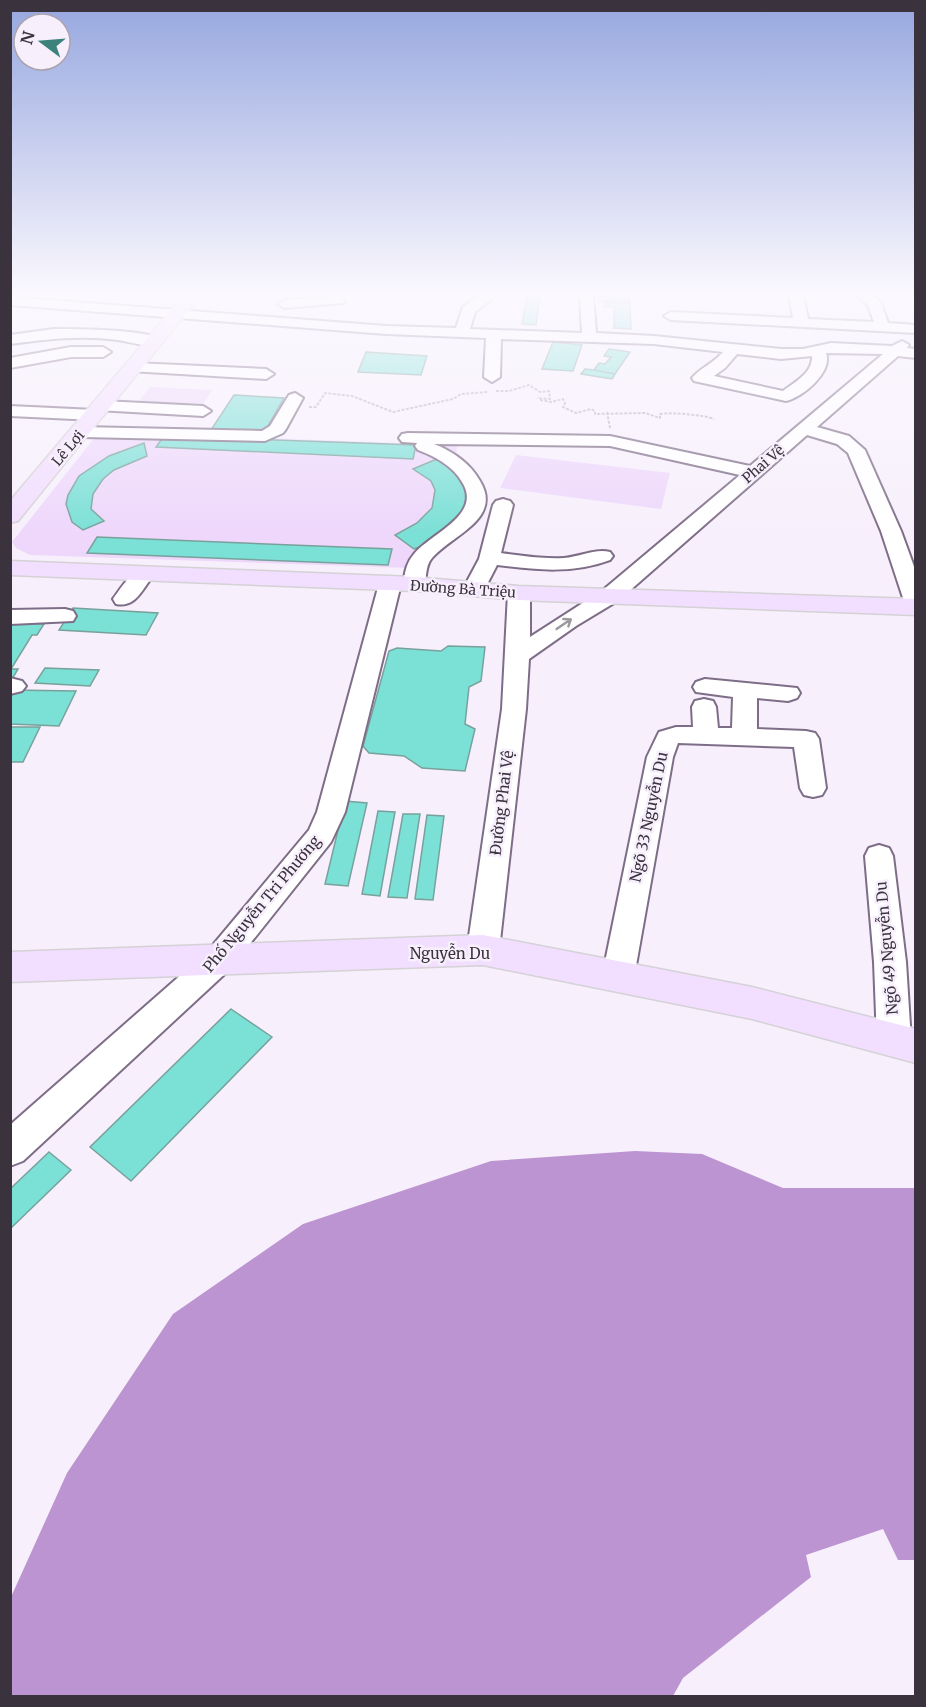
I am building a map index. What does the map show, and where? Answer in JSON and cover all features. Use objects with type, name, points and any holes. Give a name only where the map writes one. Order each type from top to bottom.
[{"type":"main road","name":"Lê Lợi","points":[[10,516],[99,411],[123,375]]},
{"type":"main road","name":"Đường Bà Triệu","points":[[10,568],[402,584],[519,593],[915,605]]},
{"type":"main road","name":"Nguyễn Du","points":[[10,967],[483,951],[752,1003],[905,1043]]},
{"type":"street","points":[[705,375],[700,378],[786,396],[813,375]]},
{"type":"street","name":"Phai Vệ","points":[[611,595],[866,375]]},
{"type":"street","points":[[82,432],[265,436],[277,429],[293,402]]},
{"type":"street","points":[[10,411],[202,411]]},
{"type":"street","points":[[804,429],[843,440],[856,450],[891,531],[915,605]]},
{"type":"street","name":"Phố Nguyễn Tri Phương","points":[[10,1149],[218,961],[321,835],[331,812],[402,584],[420,558],[467,520],[476,500],[474,483],[464,471],[446,456],[416,442],[610,441],[753,472]]},
{"type":"street","points":[[474,590],[486,572],[491,558],[502,505]]},
{"type":"street","points":[[491,558],[572,564],[592,561],[603,556]]},
{"type":"street","points":[[124,599],[145,573]]},
{"type":"street","name":"Đường Phai Vệ","points":[[483,951],[514,709],[519,593]]},
{"type":"street","points":[[518,656],[568,621],[611,595]]},
{"type":"street","points":[[10,617],[65,616]]},
{"type":"street","points":[[706,736],[705,697],[745,690],[788,693]]},
{"type":"street","points":[[744,737],[745,690]]},
{"type":"street","name":"Ngõ 33 Nguyễn Du","points":[[618,977],[664,745],[668,738],[676,735],[806,739],[813,788]]},
{"type":"street","name":"Ngõ 49 Nguyễn Du","points":[[879,856],[890,962],[905,1043]]},
{"type":"path","points":[[293,402],[316,407],[325,393],[352,396],[398,411],[453,399],[461,394],[506,392],[530,385],[540,392],[549,391],[550,399],[537,398],[548,402],[563,399],[565,403],[563,407],[576,413],[591,409],[595,411],[595,414],[644,413],[660,418],[660,414],[664,413],[705,415],[714,419]]},
{"type":"shaded area","points":[[150,387],[212,390],[203,404],[139,401]]},
{"type":"shaded area","points":[[99,432],[457,445],[449,542],[414,552],[409,568],[30,555],[16,548],[12,542]]},
{"type":"shaded area","points":[[516,455],[670,473],[661,509],[500,488]]},
{"type":"shaded area","points":[[635,1151],[702,1154],[783,1188],[915,1188],[915,1560],[898,1560],[883,1529],[806,1555],[811,1577],[683,1678],[673,1696],[11,1696],[11,1597],[67,1473],[173,1314],[303,1224],[491,1161]]},
{"type":"building","points":[[585,375],[615,375],[612,379]]},
{"type":"building","points":[[234,395],[284,398],[262,436],[209,433]]},
{"type":"building","points":[[164,436],[416,445],[413,459],[156,447]]},
{"type":"building","points":[[144,443],[147,456],[114,470],[103,479],[93,494],[91,509],[104,521],[83,530],[72,522],[66,504],[68,495],[79,476],[109,456]]},
{"type":"building","points":[[439,458],[468,482],[467,516],[430,543],[414,549],[395,535],[417,523],[432,508],[435,490],[431,481],[413,469]]},
{"type":"building","points":[[97,537],[392,549],[388,565],[87,553]]},
{"type":"building","points":[[73,608],[158,613],[146,635],[59,630]]},
{"type":"building","points":[[10,623],[44,624],[37,635],[32,635],[11,669],[18,669],[11,681]]},
{"type":"building","points":[[448,646],[485,647],[481,681],[469,687],[465,724],[475,729],[465,771],[422,768],[404,756],[369,753],[363,746],[389,651],[397,648],[441,651]]},
{"type":"building","points":[[45,668],[99,670],[90,686],[35,683]]},
{"type":"building","points":[[10,690],[76,691],[59,726],[10,724]]},
{"type":"building","points":[[10,727],[40,727],[23,762],[10,762]]},
{"type":"building","points":[[345,801],[367,803],[348,886],[325,884]]},
{"type":"building","points":[[378,811],[395,812],[380,896],[362,894]]},
{"type":"building","points":[[403,814],[420,814],[407,898],[388,897]]},
{"type":"building","points":[[427,815],[444,816],[433,900],[415,899]]},
{"type":"building","points":[[231,1009],[272,1037],[131,1181],[90,1147]]},
{"type":"building","points":[[49,1152],[71,1170],[10,1229],[10,1189]]}]
